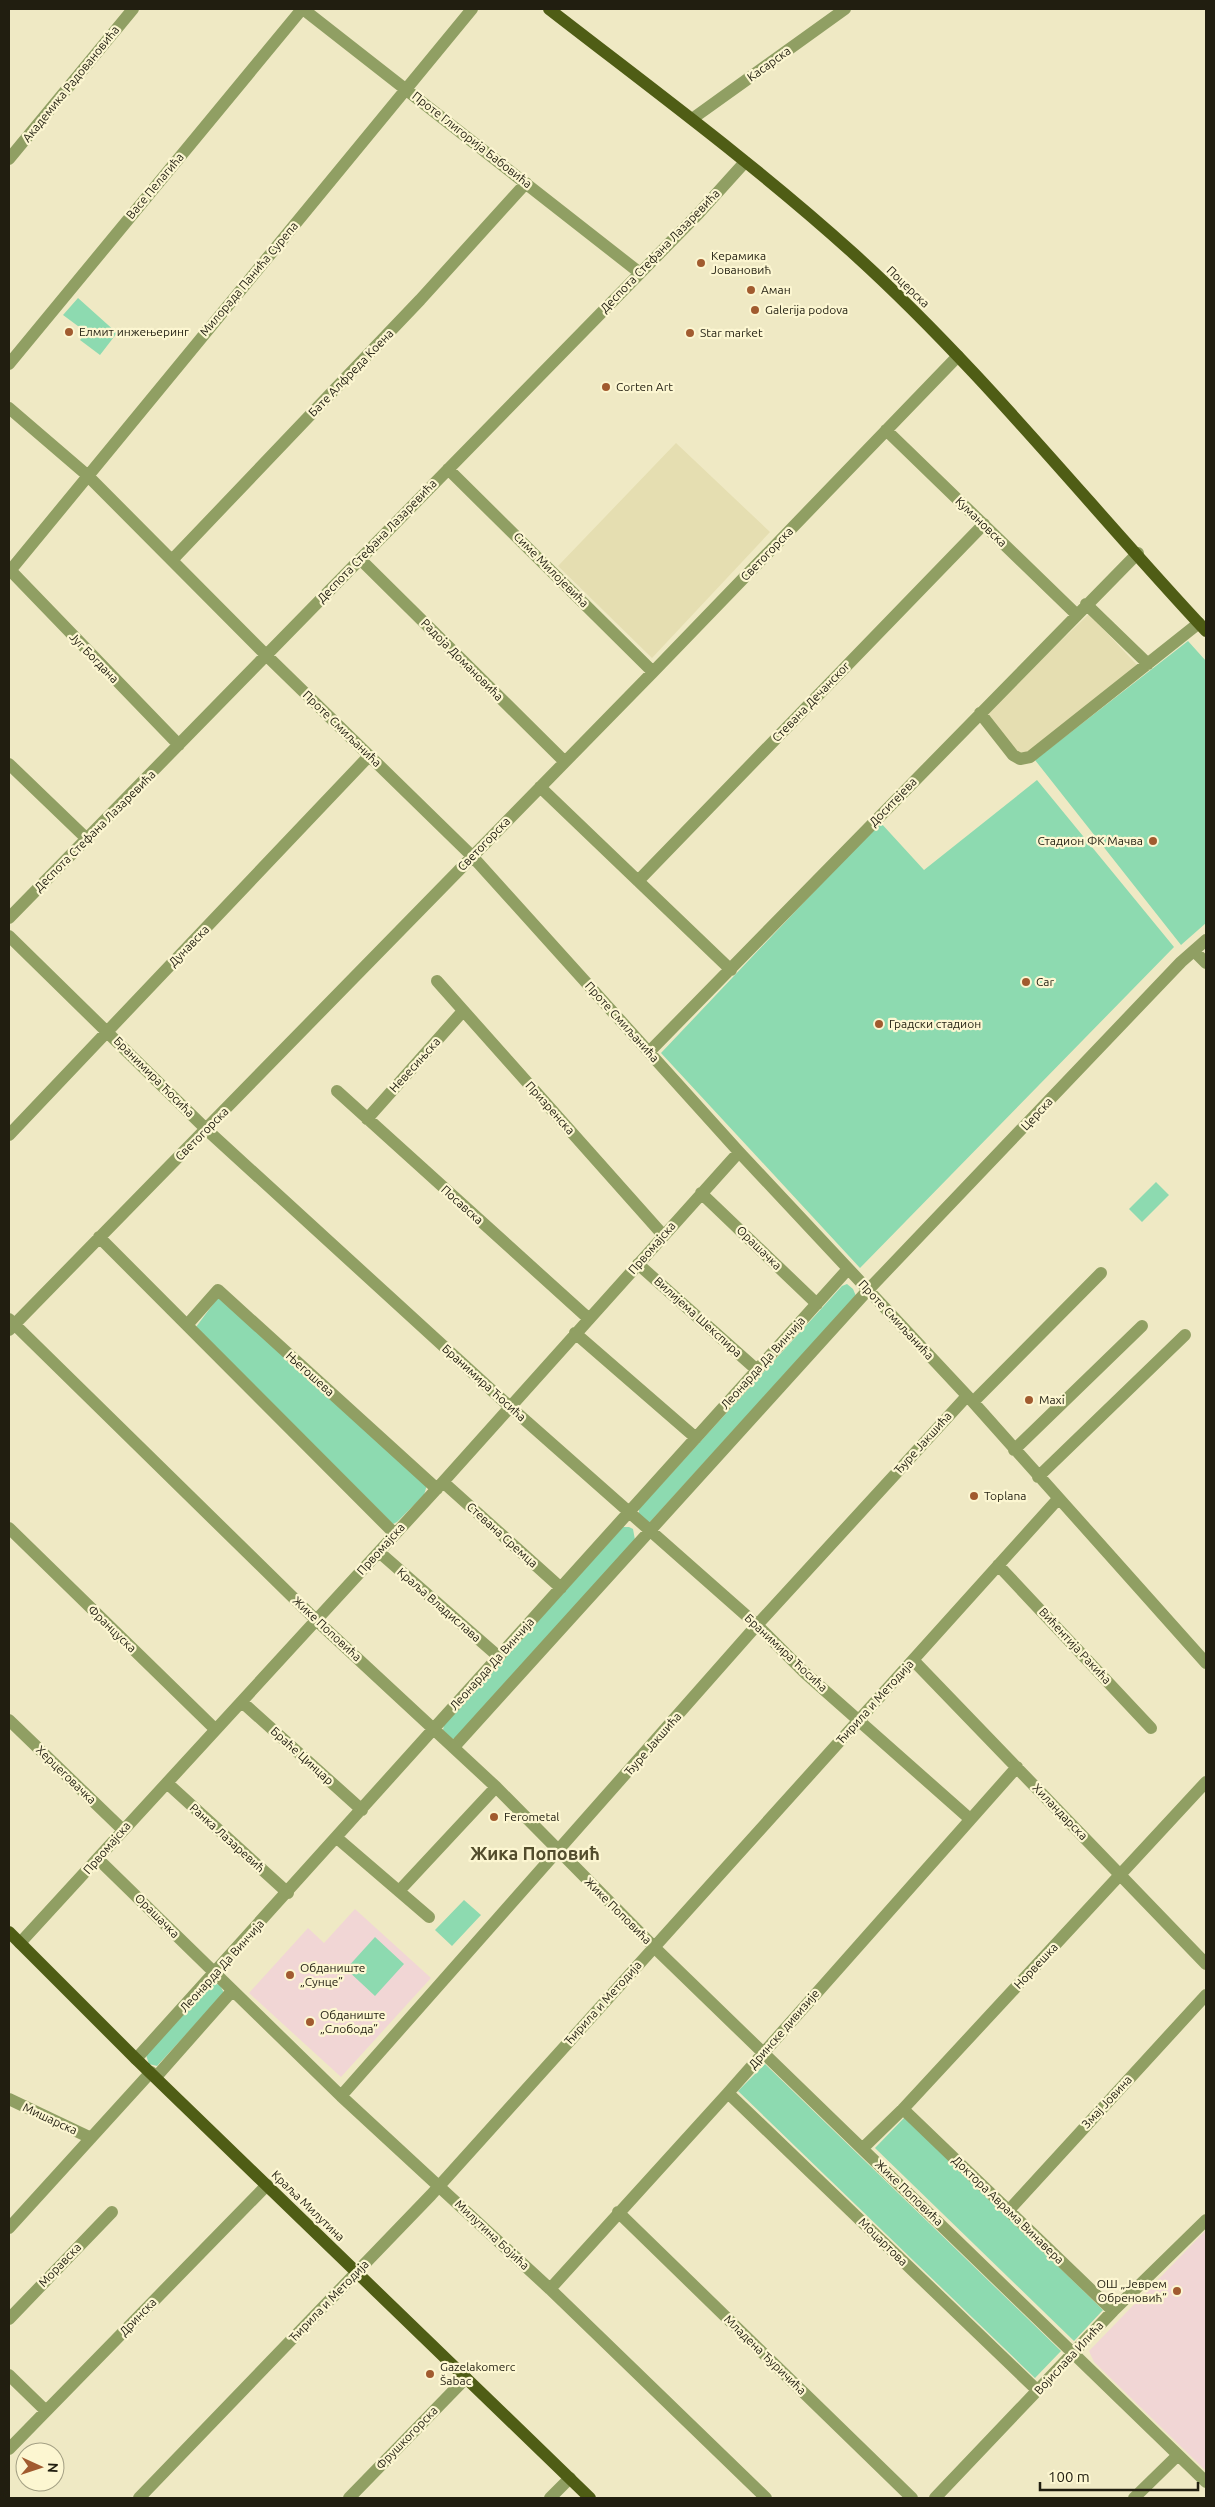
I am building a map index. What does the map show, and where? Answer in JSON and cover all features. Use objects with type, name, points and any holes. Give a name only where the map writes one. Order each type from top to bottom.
[{"type":"main road","name":"Поцерска","points":[[549,9],[821,223],[958,356],[1203,627]]},
{"type":"main road","name":"Краља Милутина","points":[[9,1932],[136,2059],[590,2498]]},
{"type":"street","name":"Академика Радовановића","points":[[9,159],[133,9]]},
{"type":"street","name":"Васе Пелагића","points":[[9,364],[293,14],[303,9]]},
{"type":"street","name":"Проте Глигорија Бабовића","points":[[303,9],[407,88],[640,273]]},
{"type":"street","name":"Милорада Панића Сурепа","points":[[9,571],[472,9]]},
{"type":"street","name":"Касарска","points":[[692,120],[836,11]]},
{"type":"street","points":[[293,14],[320,21]]},
{"type":"street","name":"Деспота Стефана Лазаревића","points":[[9,918],[640,273],[745,162]]},
{"type":"street","name":"Бате Алфреда Коена","points":[[172,560],[420,300],[526,182]]},
{"type":"street","name":"Светогорска","points":[[11,1324],[206,1130],[958,356]]},
{"type":"street","name":"Проте Смиљанића","points":[[9,408],[87,474],[266,655],[472,856],[738,1152],[970,1399],[1206,1664]]},
{"type":"street","name":"Кумановска","points":[[886,430],[1076,614]]},
{"type":"street","name":"Симе Милојевића","points":[[448,468],[653,672]]},
{"type":"street","name":"Стевана Дечанског","points":[[638,880],[984,524]]},
{"type":"street","name":"Доситејева","points":[[649,1052],[1076,614],[1138,553]]},
{"type":"street","name":"Радоја Домановића","points":[[360,559],[564,762]]},
{"type":"street","name":"Југ Богдана","points":[[9,571],[179,746]]},
{"type":"street","points":[[1086,604],[1148,664]]},
{"type":"street","points":[[980,713],[1013,755],[1026,759],[1148,664],[1203,627]]},
{"type":"street","name":"Дунавска","points":[[9,1136],[369,756]]},
{"type":"street","points":[[9,764],[87,839]]},
{"type":"street","points":[[540,787],[731,970]]},
{"type":"street","name":"Бранимира Ћосића","points":[[9,936],[206,1130],[509,1406],[757,1625],[805,1673],[860,1719],[970,1819]]},
{"type":"street","name":"Церска","points":[[868,1290],[1181,962],[1206,940]]},
{"type":"street","points":[[1194,951],[1206,963]]},
{"type":"street","name":"Призренска","points":[[438,980],[463,1011],[663,1235]]},
{"type":"street","name":"Невесињска","points":[[367,1119],[463,1011]]},
{"type":"street","name":"Посавска","points":[[337,1091],[588,1318]]},
{"type":"street","name":"Првомајска","points":[[20,1943],[440,1485],[738,1152]]},
{"type":"street","name":"Орашачка","points":[[700,1193],[816,1304]]},
{"type":"street","points":[[99,1237],[395,1534]]},
{"type":"street","name":"Вилијема Шекспира","points":[[638,1264],[757,1370]]},
{"type":"street","name":"Леонарда Да Винчија","points":[[136,2059],[215,1974],[848,1269]]},
{"type":"street","name":"Ђуре Јакшића","points":[[341,2096],[757,1625],[970,1399],[1101,1273]]},
{"type":"street","name":"Његошева","points":[[187,1325],[218,1290],[440,1485]]},
{"type":"street","points":[[454,1747],[868,1290]]},
{"type":"street","name":"Жике Поповића","points":[[11,1324],[316,1620],[496,1786],[654,1946],[1206,2482]]},
{"type":"street","points":[[1014,1450],[1142,1326]]},
{"type":"street","points":[[575,1333],[696,1438]]},
{"type":"street","points":[[1038,1477],[1185,1335]]},
{"type":"street","name":"Стевана Сремца","points":[[440,1485],[561,1588]]},
{"type":"street","name":"Ћирила и Методија","points":[[139,2498],[439,2185],[1058,1499]]},
{"type":"street","name":"Француска","points":[[9,1528],[215,1730]]},
{"type":"street","name":"Краља Владислава","points":[[379,1552],[499,1657]]},
{"type":"street","name":"Вићентија Ракића","points":[[998,1565],[1152,1728]]},
{"type":"street","name":"Хиландарска","points":[[913,1660],[1206,1964]]},
{"type":"street","name":"Браће Цинцар","points":[[242,1702],[362,1810]]},
{"type":"street","name":"Херцеговачка","points":[[9,1720],[123,1830]]},
{"type":"street","name":"Дринске дивизије","points":[[550,2290],[618,2212],[728,2093],[1017,1767]]},
{"type":"street","name":"Норвешка","points":[[863,2148],[903,2109],[1121,1876],[1206,1782]]},
{"type":"street","name":"Ранка Лазаревић","points":[[167,1783],[288,1893]]},
{"type":"street","points":[[399,1891],[496,1786]]},
{"type":"street","points":[[337,1838],[429,1917]]},
{"type":"street","name":"Орашачка","points":[[98,1859],[215,1974]]},
{"type":"street","name":"Милутина Бојића","points":[[215,1974],[341,2096],[550,2290],[766,2498]]},
{"type":"street","name":"Леонарда Да Винчија","points":[[9,2228],[91,2138],[232,1991]]},
{"type":"street","name":"Змај Јовина","points":[[1009,2210],[1206,1995]]},
{"type":"street","name":"Моцартова","points":[[728,2093],[1038,2391]]},
{"type":"street","name":"Мишарска","points":[[9,2099],[91,2138]]},
{"type":"street","name":"Доктора Аврама Винавера","points":[[903,2109],[1113,2311]]},
{"type":"street","name":"Дринска","points":[[9,2449],[267,2186]]},
{"type":"street","name":"Моравска","points":[[9,2319],[112,2212]]},
{"type":"street","name":"Младена Ђуричића","points":[[618,2212],[912,2498]]},
{"type":"street","name":"Војислава Илића","points":[[935,2498],[1113,2311],[1206,2220]]},
{"type":"street","points":[[9,2375],[46,2411]]},
{"type":"street","name":"Фрушкогорска","points":[[349,2498],[466,2378]]},
{"type":"street","points":[[1134,2498],[1178,2455]]},
{"type":"street","points":[[550,2498],[570,2478]]},
{"type":"shaded area","points":[[676,443],[770,532],[652,658],[558,566]]},
{"type":"shaded area","points":[[1089,614],[1137,665],[1026,754],[1018,754],[986,712]]},
{"type":"shaded area","points":[[355,1909],[431,1978],[341,2077],[249,1993],[308,1928],[324,1943]]},
{"type":"shaded area","name":"ОШ „Јеврем Обреновић”","points":[[1206,2230],[1206,2471],[1094,2362],[1089,2351]]},
{"type":"green space","points":[[78,298],[117,333],[100,355],[80,340],[86,332],[63,315]]},
{"type":"green space","name":"Стадион ФК Мачва","points":[[1188,641],[1206,661],[1206,923],[1181,945],[1035,760]]},
{"type":"green space","points":[[1037,780],[1174,947],[860,1268],[661,1053],[880,822],[924,870]]},
{"type":"green space","points":[[1156,1182],[1169,1195],[1142,1222],[1129,1209]]},
{"type":"green space","points":[[847,1284],[853,1289],[856,1296],[649,1523],[639,1514],[639,1509],[842,1286]]},
{"type":"green space","points":[[217,1299],[221,1299],[427,1485],[424,1495],[397,1522],[393,1524],[196,1327]]},
{"type":"green space","points":[[623,1527],[633,1529],[635,1540],[457,1738],[452,1739],[443,1730],[444,1725]]},
{"type":"green space","points":[[464,1900],[481,1915],[452,1946],[435,1930]]},
{"type":"green space","points":[[375,1937],[404,1964],[375,1996],[346,1969]]},
{"type":"green space","points":[[213,1983],[220,1985],[224,1993],[157,2066],[149,2064],[146,2055]]},
{"type":"green space","points":[[765,2064],[1061,2351],[1035,2378],[738,2091]]},
{"type":"green space","points":[[905,2117],[1103,2310],[1074,2341],[875,2148]]},
{"type":"place","name":"Керамика Јовановић","points":[[701,263]]},
{"type":"place","name":"Аман","points":[[751,290]]},
{"type":"place","name":"Galerija podova","points":[[755,310]]},
{"type":"place","name":"Елмит инжењеринг","points":[[69,332]]},
{"type":"place","name":"Star market","points":[[690,333]]},
{"type":"place","name":"Corten Art","points":[[606,387]]},
{"type":"place","name":"Стадион ФК Мачва","points":[[1153,841]]},
{"type":"place","name":"Car","points":[[1026,982]]},
{"type":"place","name":"Градски стадион","points":[[879,1024]]},
{"type":"place","name":"Maxi","points":[[1029,1400]]},
{"type":"place","name":"Toplana","points":[[974,1496]]},
{"type":"place","name":"Ferometal","points":[[494,1817]]},
{"type":"place","name":"Обданиште „Сунце”","points":[[290,1975]]},
{"type":"place","name":"Обданиште „Слобода”","points":[[310,2022]]},
{"type":"place","name":"ОШ „Јеврем Обреновић”","points":[[1177,2291]]},
{"type":"place","name":"Gazelakomerc Šabac","points":[[430,2374]]},
{"type":"district","name":"Жика Поповић","points":[[535,1854]]}]
